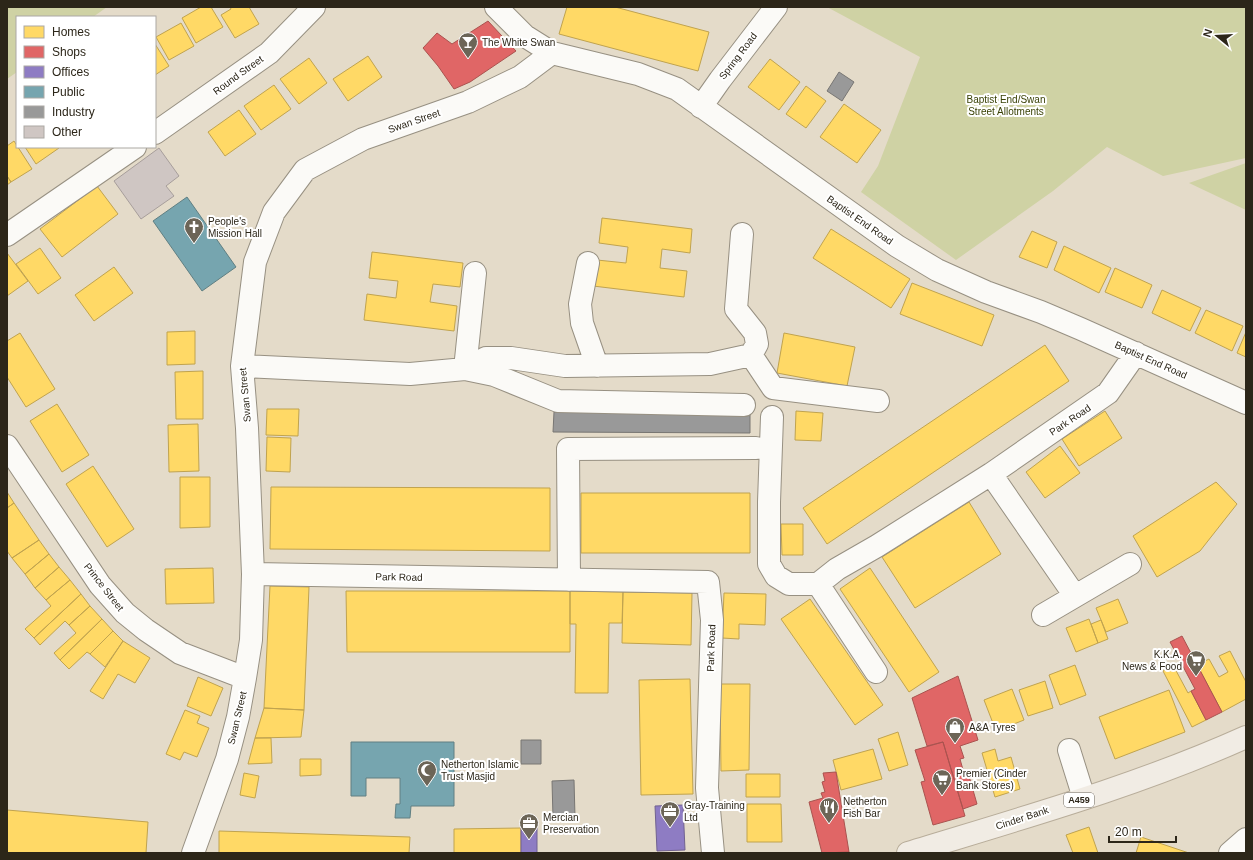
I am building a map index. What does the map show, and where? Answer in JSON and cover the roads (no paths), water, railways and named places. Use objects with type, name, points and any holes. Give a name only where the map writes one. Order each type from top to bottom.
[{"type":"main road","name":"Cinder Bank","points":[[908,853],[1141,779],[1246,737]]},
{"type":"street","name":"Round Street","points":[[156,132],[269,53],[314,7]]},
{"type":"street","name":"Baptist End Road","points":[[496,7],[524,36],[552,53],[638,74],[678,89],[897,246],[937,270],[986,292],[1042,312],[1136,353],[1246,404]]},
{"type":"street","name":"Spring Road","points":[[701,106],[776,7]]},
{"type":"street","name":"Swan Street","points":[[193,853],[227,759],[246,678],[251,640],[253,574],[247,428],[242,366],[255,262],[274,212],[305,170],[363,139],[468,102],[520,77],[552,53]]},
{"type":"street","points":[[7,235],[134,148]]},
{"type":"street","points":[[742,234],[736,309],[755,333],[757,344],[752,354]]},
{"type":"street","points":[[588,263],[580,304],[582,323],[597,366]]},
{"type":"street","points":[[466,369],[475,273]]},
{"type":"street","name":"Park Road","points":[[818,584],[837,569],[877,546],[991,474],[1108,393],[1136,353]]},
{"type":"street","points":[[466,369],[486,358],[511,358],[565,366],[597,366],[710,364],[752,354]]},
{"type":"street","points":[[752,354],[773,388],[878,401]]},
{"type":"street","points":[[242,366],[410,374],[466,369],[494,375],[558,401],[744,405]]},
{"type":"street","points":[[772,417],[768,564],[776,576],[789,584],[818,584],[876,672]]},
{"type":"street","name":"Prince Street","points":[[7,446],[100,585],[125,613],[146,630],[180,653],[246,678]]},
{"type":"street","points":[[569,580],[568,449],[756,448]]},
{"type":"street","points":[[991,474],[1075,596]]},
{"type":"street","points":[[1043,615],[1130,564]]},
{"type":"street","name":"Park Road","points":[[253,574],[708,582],[712,620],[707,788],[713,853]]},
{"type":"street","points":[[1069,750],[1084,798]]},
{"type":"street","points":[[1230,853],[1246,839]]},
{"type":"place","name":"The White Swan","points":[[468,59]]},
{"type":"place","name":"People's Mission Hall","points":[[194,244]]},
{"type":"place","name":"K.K.A. News & Food","points":[[1196,677]]},
{"type":"place","name":"A&A Tyres","points":[[955,744]]},
{"type":"place","name":"Netherton Islamic Trust Masjid","points":[[427,787]]},
{"type":"place","name":"Premier (Cinder Bank Stores)","points":[[942,796]]},
{"type":"place","name":"Netherton Fish Bar","points":[[829,824]]},
{"type":"place","name":"Gray-Training Ltd","points":[[670,828]]},
{"type":"place","name":"Mercian Preservation","points":[[529,840]]},
{"type":"park label","name":"Baptist End/Swan Street Allotments","points":[[1006,104]]}]
